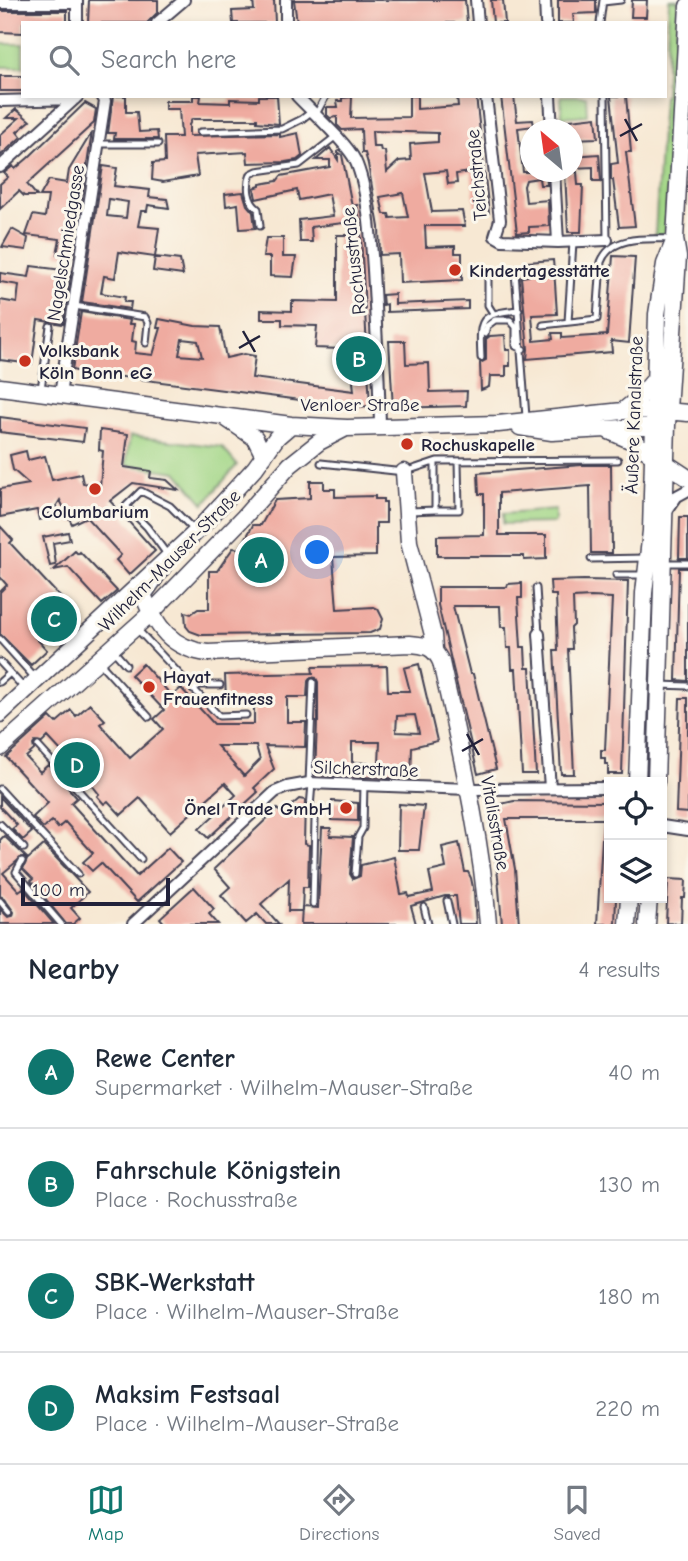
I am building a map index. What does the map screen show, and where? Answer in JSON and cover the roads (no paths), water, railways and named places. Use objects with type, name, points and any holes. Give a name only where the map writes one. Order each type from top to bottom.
[{"type":"main road","name":"Äußere Kanalstraße","points":[[637,777],[644,593],[646,575],[657,560],[666,512],[661,418],[655,379],[657,314],[665,264],[682,223],[688,6]]},
{"type":"main road","name":"Äußere Kanalstraße","points":[[661,418],[681,279],[675,239]]},
{"type":"main road","points":[[657,314],[664,310],[675,319]]},
{"type":"main road","points":[[623,411],[639,398],[655,379]]},
{"type":"main road","name":"Venloer Straße","points":[[0,387],[295,425],[346,428],[498,424],[623,411],[688,424]]},
{"type":"main road","name":"Venloer Straße","points":[[498,424],[552,432],[606,429],[688,413]]},
{"type":"main road","name":"Venloer Straße","points":[[223,416],[254,438],[260,462]]},
{"type":"main road","name":"Wilhelm-Mauser-Straße","points":[[0,714],[196,533],[260,462],[277,437],[295,425],[302,437],[290,465]]},
{"type":"main road","name":"Wilhelm-Mauser-Straße","points":[[0,748],[24,731],[97,660],[151,613],[290,465],[319,442],[346,428]]},
{"type":"main road","points":[[606,429],[688,470]]},
{"type":"main road","name":"Äußere Kanalstraße","points":[[656,777],[663,593],[657,560],[662,456]]},
{"type":"main road","points":[[662,456],[688,478]]},
{"type":"main road","points":[[260,462],[272,485]]},
{"type":"main road","name":"Vitalisstraße","points":[[404,472],[410,542],[469,789],[484,876],[486,923]]},
{"type":"main road","points":[[168,560],[143,595],[159,626],[180,646],[192,651],[410,644],[434,649]]},
{"type":"main road","points":[[644,593],[654,588],[663,593]]},
{"type":"main road","points":[[165,598],[164,612],[183,636],[194,643],[227,651]]},
{"type":"main road","points":[[627,924],[629,903]]},
{"type":"main road","points":[[647,924],[649,903]]},
{"type":"street","points":[[159,21],[184,0]]},
{"type":"street","points":[[286,0],[286,21]]},
{"type":"street","points":[[476,0],[478,21]]},
{"type":"street","points":[[545,0],[546,21]]},
{"type":"street","points":[[0,3],[77,1],[77,21]]},
{"type":"street","points":[[0,101],[76,98]]},
{"type":"street","points":[[0,167],[76,98]]},
{"type":"street","name":"Nagelschmiedgasse","points":[[60,396],[105,101],[103,98]]},
{"type":"street","name":"Rochusstraße","points":[[299,98],[354,158],[367,210],[377,335],[380,426]]},
{"type":"street","name":"Teichstraße","points":[[486,98],[500,220],[495,236],[502,240],[558,243]]},
{"type":"street","points":[[550,98],[551,119]]},
{"type":"street","points":[[555,182],[558,243],[607,240]]},
{"type":"street","points":[[666,512],[677,496],[688,491]]},
{"type":"street","points":[[539,634],[550,788]]},
{"type":"street","name":"Silcherstraße","points":[[138,922],[275,792],[287,787],[310,783],[469,789],[604,788]]},
{"type":"street","points":[[667,828],[688,830]]},
{"type":"lane","points":[[600,21],[603,1],[621,0]]},
{"type":"lane","points":[[200,132],[282,129],[313,114],[325,98]]},
{"type":"lane","points":[[605,98],[607,240]]},
{"type":"lane","points":[[260,226],[258,209],[252,205],[249,192],[251,174],[299,165],[335,137]]},
{"type":"lane","points":[[98,144],[158,144]]},
{"type":"lane","points":[[543,325],[597,319],[601,262],[613,248],[638,239],[675,239]]},
{"type":"lane","points":[[568,322],[573,242]]},
{"type":"lane","points":[[493,313],[488,305],[487,278],[490,273],[515,272],[527,421]]},
{"type":"lane","points":[[74,306],[145,317],[148,323],[146,343]]},
{"type":"lane","points":[[481,358],[481,325],[493,313],[519,310]]},
{"type":"lane","points":[[485,334],[487,326],[495,320],[510,320],[516,327],[516,346],[523,349]]},
{"type":"lane","points":[[40,393],[50,326]]},
{"type":"lane","points":[[321,463],[404,472],[435,462],[618,460]]},
{"type":"lane","points":[[406,511],[459,510],[458,461]]},
{"type":"lane","points":[[435,462],[435,510]]},
{"type":"lane","points":[[168,560],[147,527],[126,506],[141,491],[170,506],[196,533]]},
{"type":"lane","points":[[592,559],[688,563]]},
{"type":"lane","points":[[616,575],[646,575]]},
{"type":"lane","points":[[536,588],[539,634]]},
{"type":"lane","points":[[135,627],[219,716],[246,715]]},
{"type":"lane","points":[[0,639],[32,685]]},
{"type":"lane","points":[[111,648],[126,665]]},
{"type":"lane","points":[[97,660],[149,717]]},
{"type":"lane","points":[[0,662],[10,673],[32,685]]},
{"type":"lane","points":[[0,682],[10,673]]},
{"type":"lane","points":[[313,682],[310,783],[310,808],[315,819],[313,904]]},
{"type":"lane","points":[[193,690],[200,685],[219,685]]},
{"type":"lane","points":[[660,685],[688,686]]},
{"type":"lane","points":[[38,746],[141,859]]},
{"type":"lane","points":[[355,874],[358,837],[363,828],[364,784]]},
{"type":"lane","points":[[0,789],[78,874]]},
{"type":"lane","points":[[0,824],[24,848]]},
{"type":"lane","points":[[22,861],[16,872],[61,924]]},
{"type":"lane","points":[[0,901],[9,912]]},
{"type":"lane","points":[[447,901],[452,924]]},
{"type":"lane","points":[[424,906],[428,924]]},
{"type":"place","name":"Kindertagesstätte","points":[[455,270]]},
{"type":"place","name":"Fahrschule Königstein","points":[[359,359]]},
{"type":"place","name":"Volksbank Köln Bonn eG","points":[[25,361]]},
{"type":"place","name":"Rochuskapelle","points":[[407,444]]},
{"type":"place","name":"Columbarium","points":[[95,489]]},
{"type":"place","name":"Rewe Center","points":[[261,560]]},
{"type":"place","name":"SBK-Werkstatt","points":[[54,619]]},
{"type":"place","name":"Hayat Frauenfitness","points":[[149,687]]},
{"type":"place","name":"Maksim Festsaal","points":[[77,765]]},
{"type":"place","name":"Önel Trade GmbH","points":[[346,808]]}]
